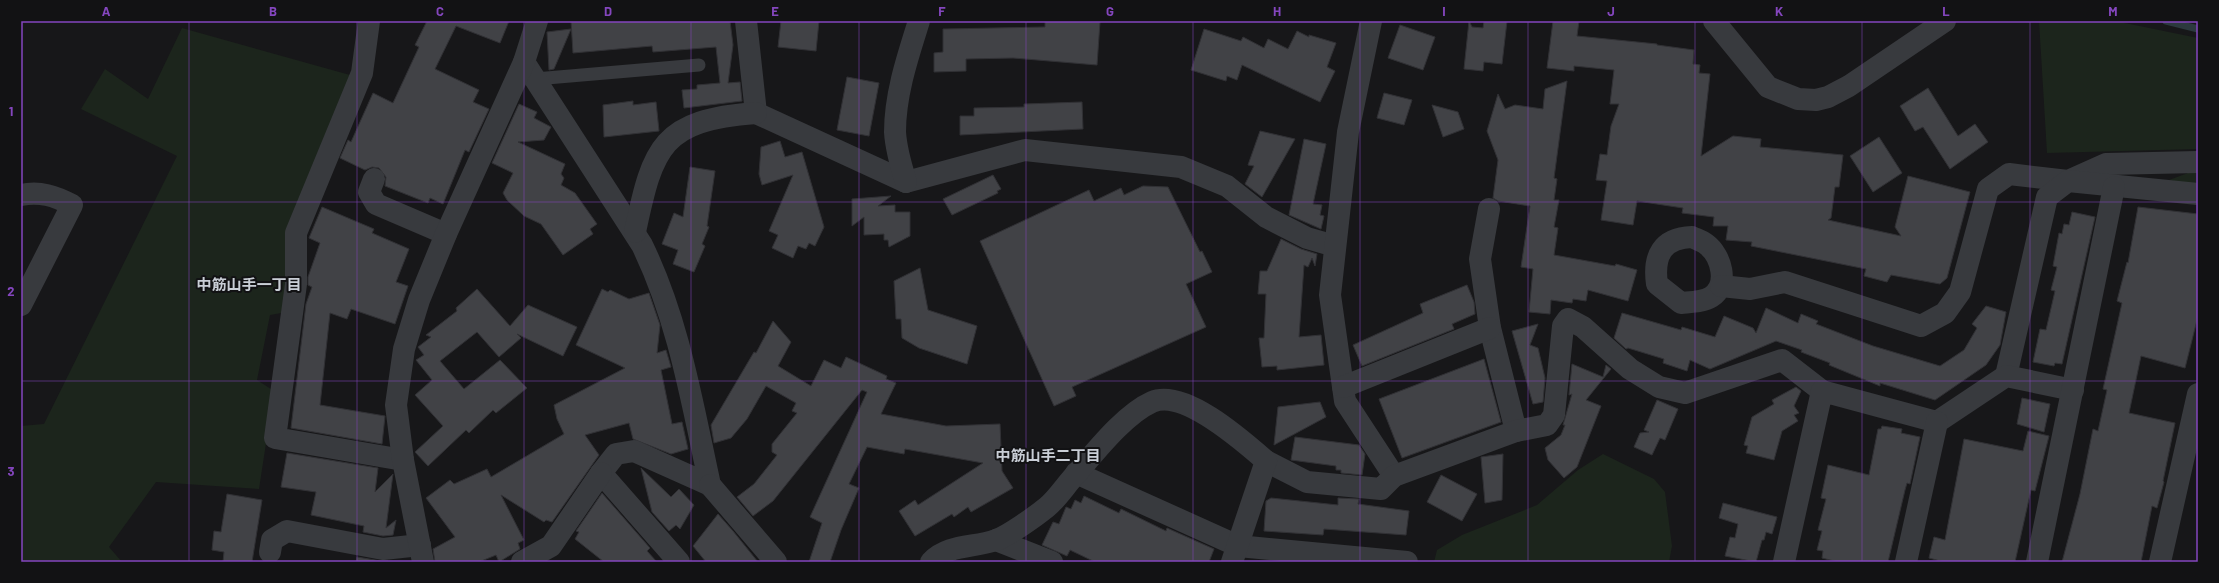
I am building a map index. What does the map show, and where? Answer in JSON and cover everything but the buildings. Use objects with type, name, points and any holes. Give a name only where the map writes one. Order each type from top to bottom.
[{"type":"street","points":[[369,21],[362,73],[296,233],[296,284],[274,438],[403,460]]},
{"type":"street","points":[[270,552],[272,540],[287,531],[383,550],[422,554],[403,460],[396,405],[404,349],[419,300],[446,234],[529,70],[537,21]]},
{"type":"street","points":[[746,21],[756,113]]},
{"type":"street","points":[[906,182],[900,164],[895,132],[899,93],[905,66],[919,21]]},
{"type":"street","points":[[1371,21],[1348,132],[1330,295],[1345,401],[1394,476]]},
{"type":"street","points":[[1714,21],[1768,87],[1791,98],[1810,100],[1828,97],[1849,86],[1945,21]]},
{"type":"street","points":[[529,70],[635,232],[658,278],[674,326],[688,378],[710,485]]},
{"type":"street","points":[[635,232],[644,188],[653,162],[662,147],[676,134],[690,126],[727,115],[756,113],[906,182],[1025,150],[1180,167],[1227,186],[1266,217],[1306,238],[1335,246]]},
{"type":"street","points":[[1906,562],[1937,422],[2006,376],[2047,197],[2068,181],[2106,164],[2198,162]]},
{"type":"street","points":[[1721,286],[1750,289],[1785,282],[1921,326],[1945,313],[1960,292],[1988,189],[2009,174],[2114,187],[2198,194]]},
{"type":"street","points":[[374,178],[369,192],[376,204],[446,234]]},
{"type":"street","points":[[2037,562],[2114,187]]},
{"type":"street","points":[[21,196],[32,193],[54,196],[72,205],[21,305]]},
{"type":"street","points":[[1488,209],[1480,259],[1490,328],[1516,431]]},
{"type":"street","points":[[931,562],[936,557],[953,549],[996,540],[1048,506],[1076,473],[1129,417],[1152,402],[1170,399],[1186,404],[1219,424],[1266,461],[1307,482],[1381,489],[1394,476],[1516,431],[1547,425],[1554,415],[1563,326],[1568,319],[1583,327],[1630,369],[1659,387],[1685,393],[1782,360],[1822,391],[1937,422]]},
{"type":"street","points":[[1343,387],[1490,328]]},
{"type":"street","points":[[2006,376],[2073,390]]},
{"type":"street","points":[[1784,562],[1822,391]]},
{"type":"street","points":[[2160,562],[2198,394]]},
{"type":"street","points":[[522,562],[551,546],[601,473],[616,454],[634,451],[710,485],[776,562]]},
{"type":"street","points":[[1235,554],[1266,461]]},
{"type":"street","points":[[601,473],[679,562]]},
{"type":"street","points":[[1076,473],[1235,554],[1407,562]]},
{"type":"street","points":[[996,540],[1052,562]]},
{"type":"lane","points":[[529,70],[700,65]]},
{"type":"shaded area","points":[[2039,21],[2115,21],[2198,38],[2198,149],[2047,153]]},
{"type":"shaded area","points":[[182,28],[350,75],[285,242],[287,312],[270,315],[257,380],[274,391],[259,489],[156,482],[109,547],[122,562],[21,562],[21,426],[44,424],[177,156],[81,109],[105,69],[148,99]]},
{"type":"shaded area","points":[[2188,173],[2198,173],[2198,186],[2169,180]]},
{"type":"shaded area","points":[[1603,454],[1654,479],[1665,492],[1672,546],[1669,562],[1434,562],[1437,550],[1462,535],[1537,505],[1578,470]]},
{"type":"waterway","points":[[2166,21],[2198,29]]},
{"type":"district","name":"中筋山手一丁目","points":[[249,285]]},
{"type":"district","name":"中筋山手二丁目","points":[[1048,456]]}]
